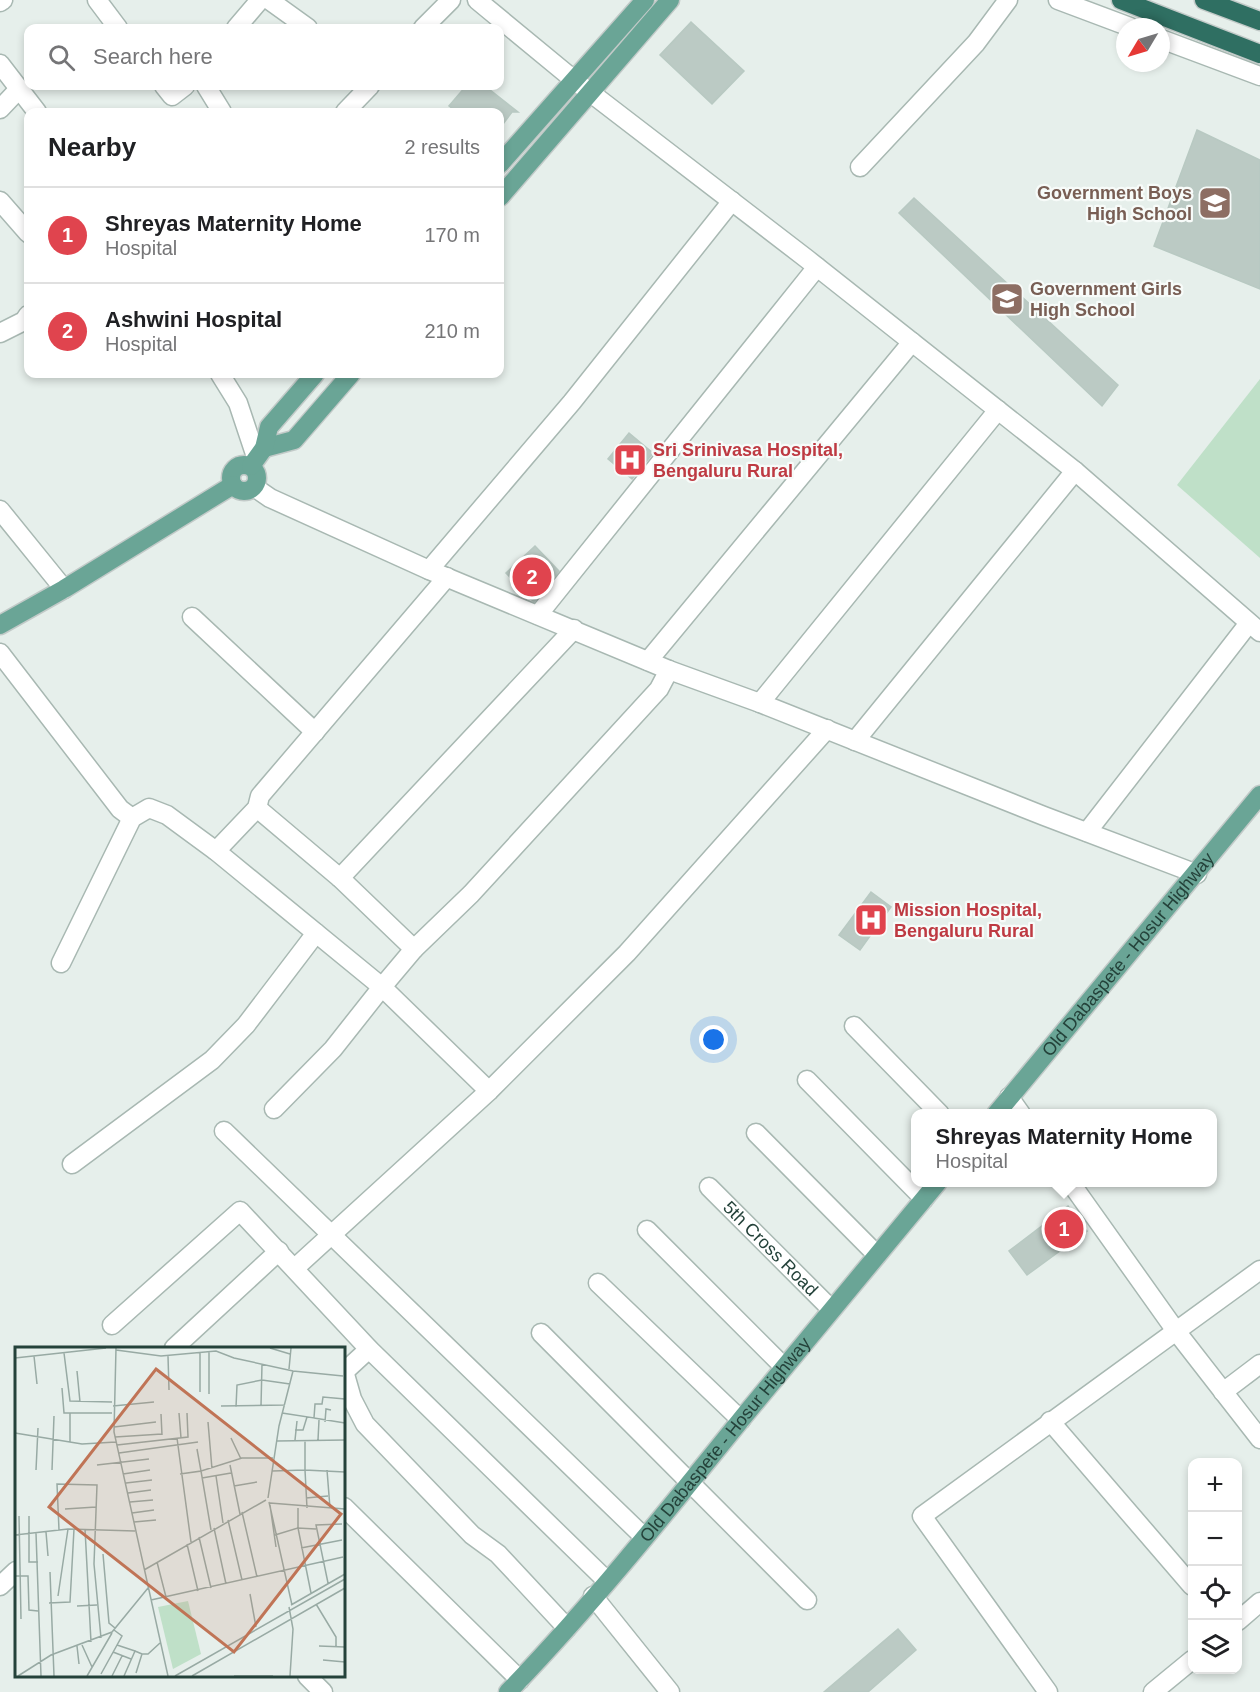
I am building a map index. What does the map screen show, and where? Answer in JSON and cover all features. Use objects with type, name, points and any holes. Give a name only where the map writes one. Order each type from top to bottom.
[{"type":"highway","points":[[1121,0],[1260,54]]},
{"type":"highway","points":[[1204,0],[1260,21]]},
{"type":"main road","points":[[504,159],[645,0]]},
{"type":"main road","points":[[504,193],[670,0]]},
{"type":"main road","points":[[312,378],[269,427],[257,457],[257,480],[254,487],[244,492],[233,485],[230,479],[233,470],[257,457],[294,440],[348,378]]},
{"type":"main road","points":[[0,625],[64,589],[233,485]]},
{"type":"main road","name":"Old Dabaspete - Hosur Highway","points":[[999,1109],[1197,874],[1260,795]]},
{"type":"main road","name":"Old Dabaspete - Hosur Highway","points":[[514,1686],[692,1483],[784,1367],[934,1187]]},
{"type":"street","points":[[97,0],[115,24]]},
{"type":"street","points":[[240,24],[260,0]]},
{"type":"street","points":[[269,0],[302,24]]},
{"type":"street","points":[[427,24],[450,0]]},
{"type":"street","points":[[477,0],[574,80],[818,267],[1075,471],[1255,628],[1087,832]]},
{"type":"street","points":[[860,167],[976,43],[1008,0]]},
{"type":"street","points":[[1058,0],[1116,22]]},
{"type":"street","points":[[1170,42],[1260,76]]},
{"type":"street","points":[[0,64],[34,108]]},
{"type":"street","points":[[0,109],[19,89]]},
{"type":"street","points":[[167,90],[172,96],[180,90]]},
{"type":"street","points":[[208,90],[220,108]]},
{"type":"street","points":[[349,108],[366,90]]},
{"type":"street","points":[[0,201],[24,228]]},
{"type":"street","points":[[429,570],[572,402],[732,201]]},
{"type":"street","points":[[538,615],[818,267]]},
{"type":"street","points":[[0,333],[24,321]]},
{"type":"street","points":[[648,661],[912,342]]},
{"type":"street","points":[[222,378],[238,403],[257,457]]},
{"type":"street","points":[[760,703],[998,410]]},
{"type":"street","points":[[855,741],[1075,471]]},
{"type":"street","points":[[254,487],[270,498],[429,570],[669,670],[760,703],[1197,874]]},
{"type":"street","points":[[0,510],[64,589]]},
{"type":"street","points":[[216,851],[257,808],[260,796],[447,577]]},
{"type":"street","points":[[192,617],[315,732]]},
{"type":"street","points":[[340,878],[574,629]]},
{"type":"street","points":[[0,653],[120,809],[132,818]]},
{"type":"street","points":[[273,1109],[333,1049],[414,948],[471,894],[659,688],[669,670]]},
{"type":"street","points":[[295,1268],[489,1090],[627,952],[827,729]]},
{"type":"street","points":[[61,963],[132,818],[149,808],[167,815],[216,851],[382,987],[489,1090]]},
{"type":"street","points":[[257,808],[340,878],[414,948]]},
{"type":"street","points":[[72,1164],[212,1060],[246,1025],[316,933]]},
{"type":"street","points":[[854,1026],[936,1109]]},
{"type":"street","points":[[807,1080],[911,1185]]},
{"type":"street","points":[[1009,1097],[1018,1109]]},
{"type":"street","points":[[224,1131],[644,1538]]},
{"type":"street","points":[[756,1133],[877,1256]]},
{"type":"street","name":"5th Cross Road","points":[[709,1187],[831,1310]]},
{"type":"street","points":[[913,1187],[924,1198]]},
{"type":"street","points":[[1074,1187],[1176,1331],[1260,1439]]},
{"type":"street","points":[[112,1325],[240,1211],[369,1349],[607,1581]]},
{"type":"street","points":[[647,1230],[784,1367]]},
{"type":"street","points":[[175,1347],[279,1251]]},
{"type":"street","points":[[1048,1692],[922,1516],[1260,1270]]},
{"type":"street","points":[[598,1283],[741,1420]]},
{"type":"street","points":[[541,1333],[807,1600]]},
{"type":"street","points":[[345,1370],[369,1349]]},
{"type":"street","points":[[1223,1392],[1260,1364]]},
{"type":"street","points":[[345,1374],[352,1399],[365,1424],[472,1535],[498,1554],[567,1628]]},
{"type":"street","points":[[1050,1421],[1188,1581]]},
{"type":"street","points":[[345,1509],[514,1686]]},
{"type":"street","points":[[0,1586],[15,1571]]},
{"type":"street","points":[[593,1596],[670,1692]]},
{"type":"street","points":[[1239,1620],[1260,1602]]},
{"type":"street","points":[[1153,1692],[1188,1663]]},
{"type":"street","points":[[308,1677],[323,1692]]},
{"type":"green space","points":[[1260,379],[1260,558],[1177,485]]},
{"type":"building","points":[[691,22],[744,71],[712,104],[660,55]]},
{"type":"building","points":[[463,90],[490,90],[518,112],[512,112],[504,123],[504,108],[452,108],[449,106]]},
{"type":"building","name":"Government Boys High School","points":[[1197,130],[1260,160],[1260,289],[1154,246]]},
{"type":"building","name":"Government Girls High School","points":[[914,198],[1118,385],[1102,406],[899,213]]},
{"type":"building","points":[[629,433],[653,453],[632,479],[608,459]]},
{"type":"building","points":[[535,546],[559,571],[534,602],[506,573]]},
{"type":"building","points":[[871,892],[891,907],[860,950],[839,935]]},
{"type":"building","points":[[1068,1206],[1087,1231],[1027,1275],[1009,1251]]},
{"type":"building","points":[[898,1629],[916,1650],[868,1692],[824,1692]]},
{"type":"place","name":"Government Boys High School","points":[[1215,203]]},
{"type":"place","name":"Government Girls High School","points":[[1007,299]]},
{"type":"place","name":"Sri Srinivasa Hospital, Bengaluru Rural","points":[[630,460]]},
{"type":"place","name":"Ashwini Hospital","points":[[532,577]]},
{"type":"place","name":"Mission Hospital, Bengaluru Rural","points":[[871,920]]},
{"type":"place","name":"Shreyas Maternity Home","points":[[1064,1229]]}]
